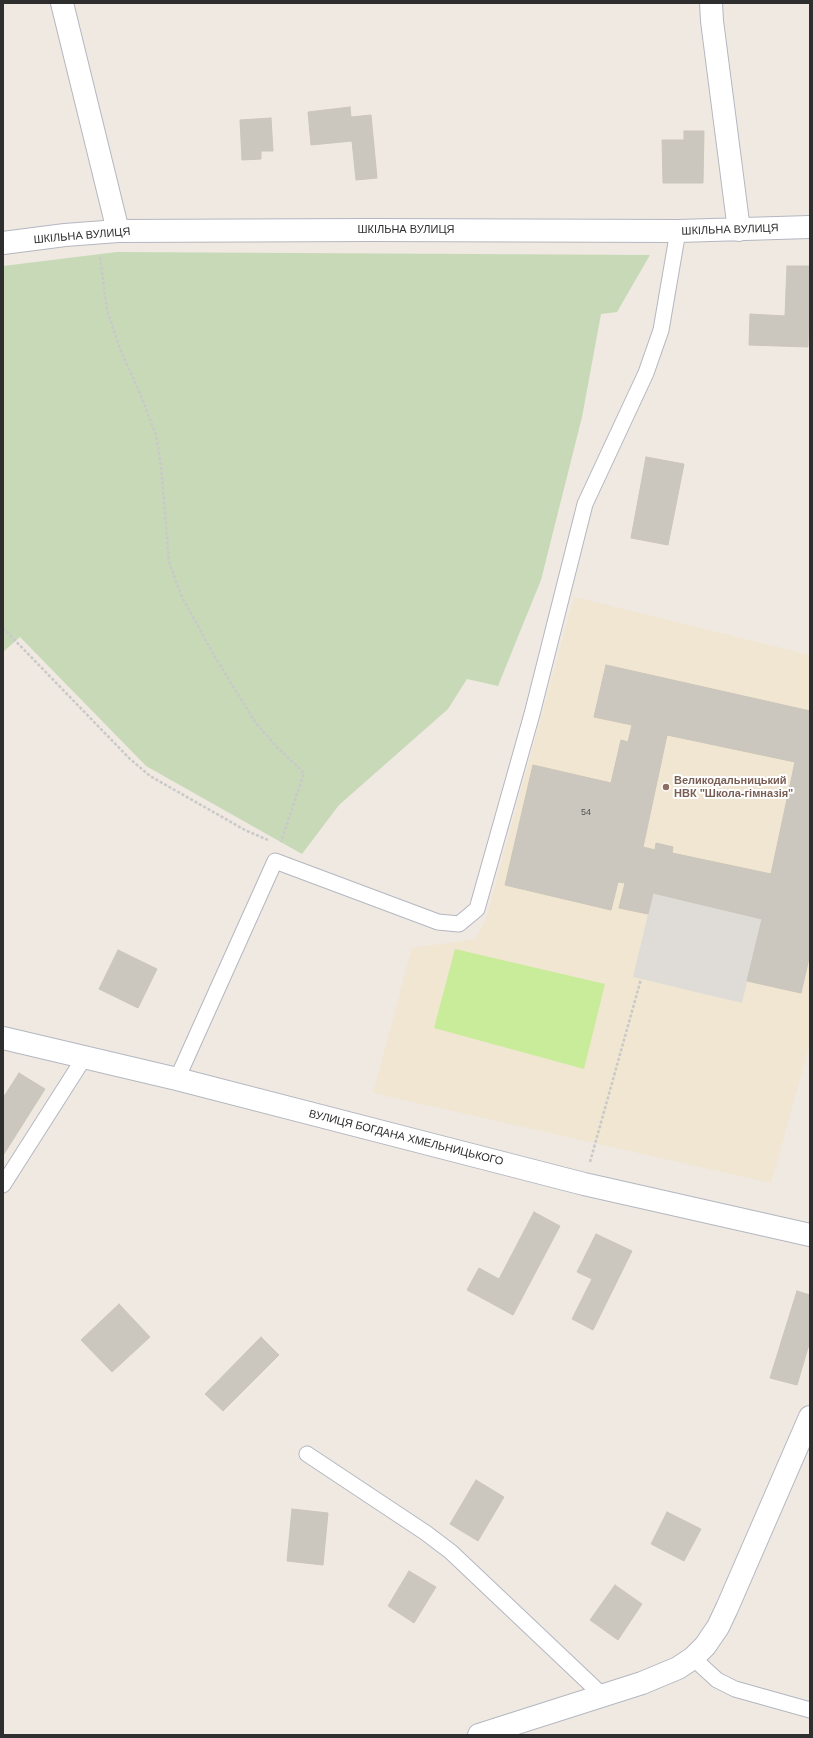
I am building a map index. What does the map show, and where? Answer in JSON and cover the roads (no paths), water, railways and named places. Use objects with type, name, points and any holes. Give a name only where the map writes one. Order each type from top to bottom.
[{"type":"street","points":[[62,3],[107,232]]},
{"type":"street","points":[[711,3],[712,21],[739,230]]},
{"type":"street","name":"ШКІЛЬНА ВУЛИЦЯ","points":[[3,243],[65,235],[107,232],[370,230],[678,231],[810,227]]},
{"type":"street","name":"ВУЛИЦЯ БОГДАНА ХМЕЛЬНИЦЬКОГО","points":[[3,1038],[177,1079],[584,1184],[810,1235]]},
{"type":"street","points":[[479,1735],[642,1683],[678,1668],[693,1658],[705,1646],[724,1614],[810,1417]]},
{"type":"lane","points":[[177,1079],[275,860],[438,922],[459,924],[478,909],[532,714],[585,504],[646,373],[658,338],[678,231]]},
{"type":"lane","points":[[3,1185],[84,1058]]},
{"type":"lane","points":[[307,1454],[426,1533],[451,1552],[602,1695]]},
{"type":"lane","points":[[693,1658],[717,1680],[735,1688],[810,1710]]},
{"type":"place","name":"Великодальницький НВК \"Школа-гімназія\"","points":[[666,787]]}]
